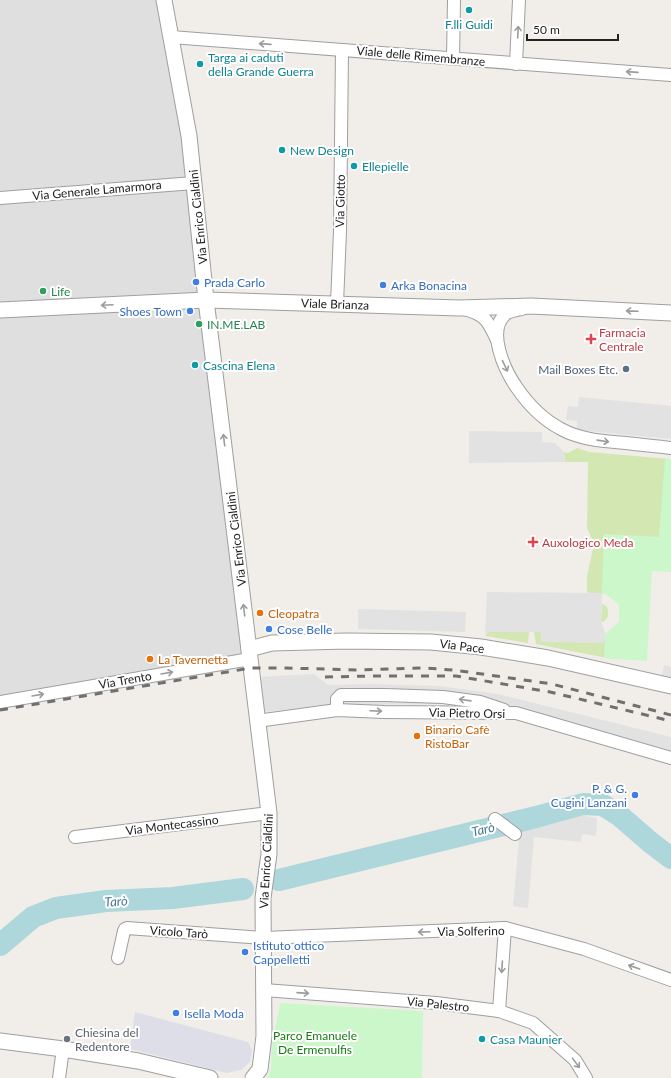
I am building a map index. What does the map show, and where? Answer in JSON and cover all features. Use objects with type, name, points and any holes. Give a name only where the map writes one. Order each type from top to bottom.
[{"type":"street","name":"Via Enrico Cialdini","points":[[164,0],[189,136],[206,300],[269,813],[268,854],[263,898],[264,1036],[260,1069],[253,1078]]},
{"type":"street","points":[[453,58],[454,0]]},
{"type":"street","points":[[516,64],[519,0]]},
{"type":"street","name":"Viale delle Rimembranze","points":[[170,37],[671,75]]},
{"type":"street","name":"Via Giotto","points":[[337,304],[340,231],[342,50]]},
{"type":"street","name":"Via Generale Lamarmora","points":[[0,198],[194,183]]},
{"type":"street","name":"Viale Brianza","points":[[0,310],[206,300],[459,308],[531,306],[671,313]]},
{"type":"street","points":[[531,306],[508,313],[503,318],[497,332],[500,355],[516,388],[538,412],[562,430],[589,439],[671,448]]},
{"type":"street","points":[[459,308],[474,312],[484,317],[490,324],[498,342]]},
{"type":"street","name":"Via Pace","points":[[250,654],[272,643],[346,641],[431,642],[548,658],[671,686]]},
{"type":"street","name":"Via Trento","points":[[0,702],[250,654]]},
{"type":"street","points":[[337,704],[341,695],[443,697],[480,702],[516,714]]},
{"type":"street","name":"Via Pietro Orsi","points":[[257,721],[337,704],[384,712],[516,714],[671,758]]},
{"type":"street","name":"Via Montecassino","points":[[76,837],[269,813]]},
{"type":"street","points":[[495,819],[515,834]]},
{"type":"street","name":"Vicolo Tarò","points":[[118,958],[124,931],[127,928],[264,938]]},
{"type":"street","points":[[499,1011],[505,928]]},
{"type":"street","name":"Via Solferino","points":[[264,938],[505,928],[584,949],[671,980]]},
{"type":"street","name":"Via Palestro","points":[[264,990],[436,1003],[499,1011],[533,1024],[575,1060],[586,1078]]},
{"type":"street","points":[[0,1041],[138,1061],[210,1078]]},
{"type":"street","points":[[59,1078],[63,1049]]},
{"type":"shaded area","points":[[0,0],[161,0],[186,136],[203,297],[0,307]]},
{"type":"shaded area","points":[[202,308],[242,656],[0,702],[0,314]]},
{"type":"shaded area","points":[[579,397],[671,406],[671,439],[577,430],[577,421],[566,420],[568,406],[578,407]]},
{"type":"shaded area","points":[[469,431],[542,432],[542,442],[555,443],[564,452],[565,462],[469,463]]},
{"type":"shaded area","points":[[487,592],[602,593],[601,621],[605,633],[604,643],[541,642],[541,634],[539,632],[488,632],[485,634]]},
{"type":"shaded area","points":[[358,609],[466,612],[465,632],[358,629]]},
{"type":"shaded area","points":[[664,665],[671,667],[671,682],[661,679]]},
{"type":"shaded area","points":[[314,674],[328,685],[372,684],[439,686],[498,694],[671,737],[671,758],[516,713],[451,704],[336,705],[263,712],[259,677]]},
{"type":"shaded area","points":[[572,814],[597,818],[596,836],[582,834],[581,842],[534,837],[528,908],[513,906],[520,828]]},
{"type":"shaded area","points":[[135,1012],[248,1042],[252,1050],[250,1062],[241,1070],[227,1073],[130,1049]]},
{"type":"green space","points":[[577,448],[589,452],[670,459],[671,463],[671,542],[623,593],[622,649],[612,659],[536,644],[534,632],[541,633],[541,642],[604,642],[605,633],[607,633],[619,622],[619,604],[606,594],[589,593],[587,591],[587,576],[594,544],[587,528],[588,462],[565,462],[564,452],[568,453]]},
{"type":"green space","points":[[665,459],[671,459],[671,572],[652,571],[647,661],[604,658],[605,633],[607,633],[619,622],[619,604],[606,594],[602,593],[604,534],[659,537]]},
{"type":"green space","points":[[603,604],[607,607],[608,613],[603,622],[601,621]]},
{"type":"green space","points":[[488,632],[529,632],[528,643],[485,636]]},
{"type":"green space","name":"Parco Emanuele De Ermenulfis","points":[[280,1003],[423,1011],[422,1078],[268,1078],[271,1068],[272,1045]]},
{"type":"waterway","name":"Tarò","points":[[279,880],[536,817],[583,804],[603,805],[620,816],[671,858]]},
{"type":"waterway","name":"Tarò","points":[[0,945],[33,917],[56,908],[106,901],[173,898],[243,889]]},
{"type":"railway","points":[[0,710],[251,668],[359,670],[423,668],[454,670],[552,684],[671,715]]},
{"type":"railway","points":[[325,677],[456,676],[550,692],[671,721]]},
{"type":"place","name":"F.lli Guidi","points":[[469,10]]},
{"type":"place","name":"Targa ai caduti della Grande Guerra","points":[[200,64]]},
{"type":"place","name":"New Design","points":[[282,150]]},
{"type":"place","name":"Ellepielle","points":[[354,166]]},
{"type":"place","name":"Prada Carlo","points":[[196,282]]},
{"type":"place","name":"Arka Bonacina","points":[[383,285]]},
{"type":"place","name":"Life","points":[[43,291]]},
{"type":"place","name":"Shoes Town","points":[[190,311]]},
{"type":"place","name":"IN.ME.LAB","points":[[199,324]]},
{"type":"place","name":"Farmacia Centrale","points":[[591,339]]},
{"type":"place","name":"Cascina Elena","points":[[195,365]]},
{"type":"place","name":"Mail Boxes Etc.","points":[[626,369]]},
{"type":"place","name":"Auxologico Meda","points":[[533,542]]},
{"type":"place","name":"Cleopatra","points":[[260,613]]},
{"type":"place","name":"Cose Belle","points":[[269,629]]},
{"type":"place","name":"La Tavernetta","points":[[150,659]]},
{"type":"place","name":"Binario Cafè RistoBar","points":[[417,736]]},
{"type":"place","name":"P. & G. Cugini Lanzani","points":[[635,795]]},
{"type":"place","name":"Istituto ottico Cappelletti","points":[[245,952]]},
{"type":"place","name":"Isella Moda","points":[[176,1013]]},
{"type":"place","name":"Chiesina del Redentore","points":[[67,1039]]},
{"type":"place","name":"Casa Maunier","points":[[482,1039]]}]
